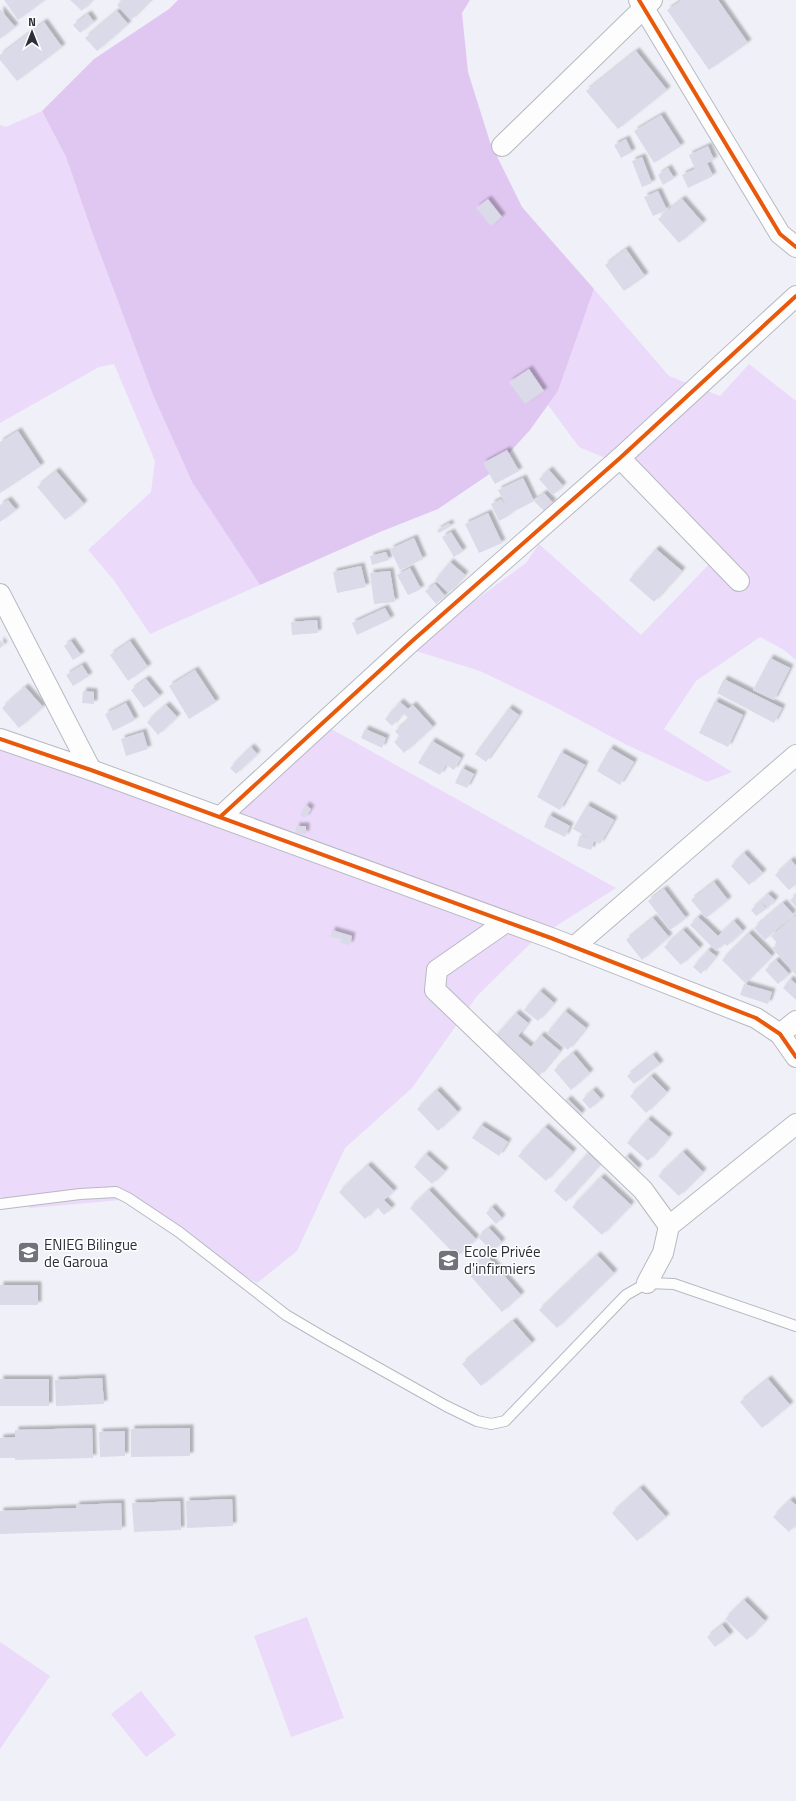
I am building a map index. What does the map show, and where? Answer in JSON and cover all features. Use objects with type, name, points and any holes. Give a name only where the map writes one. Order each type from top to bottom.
[{"type":"street","points":[[502,146],[645,3],[780,234],[796,247]]},
{"type":"street","points":[[220,817],[411,642],[620,458],[796,296]]},
{"type":"street","points":[[620,458],[739,582]]},
{"type":"street","points":[[0,594],[91,770]]},
{"type":"street","points":[[0,739],[91,770],[574,947],[756,1018],[780,1034],[796,1057]]},
{"type":"street","points":[[574,947],[796,755]]},
{"type":"street","points":[[506,922],[437,970],[435,990],[644,1190],[669,1226]]},
{"type":"street","points":[[780,1034],[796,1021]]},
{"type":"street","points":[[647,1283],[663,1253],[669,1226],[796,1124]]},
{"type":"lane","points":[[0,1204],[80,1194],[116,1192],[128,1198],[179,1232],[286,1315],[446,1406],[477,1421],[491,1424],[505,1421],[626,1295],[647,1283],[674,1284],[796,1326]]},
{"type":"shaded area","points":[[178,0],[470,0],[462,13],[468,72],[490,142],[522,207],[594,289],[558,391],[530,430],[491,473],[438,509],[380,532],[260,585],[192,482],[153,395],[92,232],[66,157],[42,111],[94,59],[169,9]]},
{"type":"shaded area","points":[[42,111],[66,157],[92,232],[153,395],[192,482],[260,585],[150,634],[113,579],[88,550],[151,492],[155,461],[114,364],[99,367],[0,423],[0,125],[6,127]]},
{"type":"shaded area","points":[[594,289],[669,376],[720,396],[749,364],[796,401],[796,660],[784,650],[760,637],[696,681],[664,729],[732,772],[707,782],[627,745],[553,706],[480,671],[416,651],[454,616],[526,563],[539,544],[641,635],[717,556],[608,459],[579,447],[548,405],[558,391]]},
{"type":"shaded area","points":[[326,726],[616,888],[534,940],[477,996],[412,1088],[345,1148],[297,1251],[257,1283],[121,1200],[31,1208],[0,1197],[0,739],[224,810]]},
{"type":"shaded area","points":[[307,1617],[344,1718],[291,1737],[254,1636]]},
{"type":"shaded area","points":[[0,1642],[50,1676],[0,1749]]},
{"type":"shaded area","points":[[141,1691],[176,1735],[146,1757],[111,1714]]},
{"type":"building","points":[[4,0],[45,0],[18,20]]},
{"type":"building","points":[[70,0],[92,0],[82,11]]},
{"type":"building","points":[[122,0],[150,1],[131,20],[117,5]]},
{"type":"building","points":[[682,0],[718,0],[748,43],[709,70],[667,10]]},
{"type":"building","points":[[0,9],[15,27],[0,39]]},
{"type":"building","points":[[117,11],[128,24],[97,51],[85,38]]},
{"type":"building","points":[[88,14],[94,22],[80,33],[73,25]]},
{"type":"building","points":[[44,22],[62,47],[17,81],[0,60],[0,55]]},
{"type":"building","points":[[636,51],[667,90],[618,129],[586,91]]},
{"type":"building","points":[[661,115],[681,146],[654,163],[634,131]]},
{"type":"building","points":[[626,139],[632,152],[621,158],[614,145]]},
{"type":"building","points":[[708,146],[714,160],[707,163],[713,176],[688,188],[682,175],[695,169],[689,155]]},
{"type":"building","points":[[642,157],[652,183],[642,187],[632,161]]},
{"type":"building","points":[[668,168],[674,178],[663,185],[658,175]]},
{"type":"building","points":[[658,191],[667,210],[653,216],[644,197]]},
{"type":"building","points":[[488,199],[502,217],[491,226],[476,208]]},
{"type":"building","points":[[682,199],[703,223],[679,243],[658,219]]},
{"type":"building","points":[[626,249],[645,276],[624,291],[605,265]]},
{"type":"building","points":[[529,369],[544,391],[525,404],[509,382]]},
{"type":"building","points":[[18,431],[41,466],[0,493],[0,442]]},
{"type":"building","points":[[507,450],[519,471],[495,484],[483,463]]},
{"type":"building","points":[[549,470],[563,486],[553,495],[539,479]]},
{"type":"building","points":[[56,471],[84,504],[65,520],[37,487]]},
{"type":"building","points":[[523,478],[534,501],[499,521],[491,504],[501,499],[506,506],[498,490]]},
{"type":"building","points":[[544,493],[553,503],[544,511],[534,501]]},
{"type":"building","points":[[8,500],[16,510],[0,522],[0,505]]},
{"type":"building","points":[[488,513],[502,543],[479,553],[465,524]]},
{"type":"building","points":[[449,523],[451,526],[439,533],[437,530]]},
{"type":"building","points":[[451,532],[463,551],[454,557],[442,537]]},
{"type":"building","points":[[414,538],[423,559],[400,570],[390,549]]},
{"type":"building","points":[[656,549],[682,571],[654,602],[629,580]]},
{"type":"building","points":[[386,552],[389,560],[372,565],[370,556]]},
{"type":"building","points":[[450,562],[465,575],[449,593],[435,580]]},
{"type":"building","points":[[361,566],[366,587],[337,593],[333,572]]},
{"type":"building","points":[[410,568],[421,589],[408,595],[397,575]]},
{"type":"building","points":[[390,571],[395,602],[374,604],[370,573]]},
{"type":"building","points":[[435,584],[445,596],[436,604],[425,591]]},
{"type":"building","points":[[385,608],[391,619],[357,635],[352,623]]},
{"type":"building","points":[[317,620],[318,633],[292,635],[291,622]]},
{"type":"building","points":[[0,640],[4,645],[0,648]]},
{"type":"building","points":[[71,641],[81,655],[73,660],[64,646]]},
{"type":"building","points":[[130,641],[148,667],[128,681],[110,655]]},
{"type":"building","points":[[770,658],[790,668],[774,700],[753,690]]},
{"type":"building","points":[[82,665],[89,676],[73,686],[66,675]]},
{"type":"building","points":[[195,670],[216,702],[189,719],[169,686]]},
{"type":"building","points":[[146,679],[160,696],[144,708],[131,690]]},
{"type":"building","points":[[724,679],[782,708],[774,723],[717,693]]},
{"type":"building","points":[[25,687],[43,707],[19,728],[2,708]]},
{"type":"building","points":[[83,691],[94,692],[94,704],[82,703]]},
{"type":"building","points":[[715,701],[743,715],[728,747],[699,733]]},
{"type":"building","points":[[400,702],[408,709],[413,705],[433,727],[404,753],[394,742],[400,737],[395,731],[409,719],[403,713],[392,726],[385,719]]},
{"type":"building","points":[[126,703],[135,720],[113,731],[105,714]]},
{"type":"building","points":[[166,705],[177,717],[158,735],[147,722]]},
{"type":"building","points":[[509,708],[519,715],[486,762],[475,754]]},
{"type":"building","points":[[365,729],[386,738],[382,748],[361,738]]},
{"type":"building","points":[[143,732],[148,749],[126,756],[121,739]]},
{"type":"building","points":[[432,741],[461,758],[454,770],[446,765],[440,775],[418,763]]},
{"type":"building","points":[[251,747],[257,754],[236,774],[230,768]]},
{"type":"building","points":[[610,748],[634,762],[620,785],[597,771]]},
{"type":"building","points":[[561,752],[585,765],[560,810],[537,797]]},
{"type":"building","points":[[462,768],[474,774],[467,788],[455,783]]},
{"type":"building","points":[[306,805],[311,809],[305,818],[300,815]]},
{"type":"building","points":[[587,805],[614,820],[600,844],[594,841],[591,850],[577,846],[580,835],[589,838],[573,829]]},
{"type":"building","points":[[549,815],[570,826],[565,837],[544,827]]},
{"type":"building","points":[[296,826],[306,826],[306,834],[296,833]]},
{"type":"building","points":[[744,853],[763,873],[749,885],[731,866]]},
{"type":"building","points":[[791,860],[796,866],[796,884],[789,890],[775,875]]},
{"type":"building","points":[[714,882],[728,900],[706,918],[691,900]]},
{"type":"building","points":[[664,889],[686,918],[670,930],[648,901]]},
{"type":"building","points":[[768,894],[775,900],[768,908],[761,902],[766,909],[756,916],[751,910]]},
{"type":"building","points":[[796,895],[796,907],[790,900]]},
{"type":"building","points":[[783,903],[793,914],[765,940],[754,928]]},
{"type":"building","points":[[795,916],[796,975],[772,948],[778,944],[771,936]]},
{"type":"building","points":[[698,917],[718,936],[734,921],[743,931],[727,946],[724,943],[716,951],[690,925]]},
{"type":"building","points":[[653,918],[669,937],[642,960],[626,940]]},
{"type":"building","points":[[332,930],[352,936],[350,945],[340,943],[341,939],[330,937]]},
{"type":"building","points":[[683,930],[700,948],[681,965],[664,947]]},
{"type":"building","points":[[749,933],[772,956],[745,983],[722,960]]},
{"type":"building","points":[[708,950],[716,956],[701,974],[693,967]]},
{"type":"building","points":[[776,960],[789,974],[778,984],[765,970]]},
{"type":"building","points":[[790,979],[796,984],[796,1000],[783,988]]},
{"type":"building","points":[[744,984],[772,992],[768,1004],[740,995]]},
{"type":"building","points":[[540,991],[554,1003],[538,1021],[524,1010]]},
{"type":"building","points":[[565,1011],[586,1028],[568,1050],[547,1033]]},
{"type":"building","points":[[516,1013],[528,1023],[518,1036],[531,1047],[541,1035],[560,1051],[539,1076],[494,1038]]},
{"type":"building","points":[[573,1053],[590,1073],[571,1090],[554,1070]]},
{"type":"building","points":[[653,1055],[660,1064],[634,1084],[627,1076]]},
{"type":"building","points":[[651,1076],[667,1092],[646,1113],[630,1096]]},
{"type":"building","points":[[437,1090],[458,1112],[438,1131],[417,1109]]},
{"type":"building","points":[[593,1090],[601,1099],[590,1109],[582,1100]]},
{"type":"building","points":[[568,1099],[582,1113],[574,1121],[560,1107]]},
{"type":"building","points":[[648,1119],[669,1137],[648,1161],[627,1143]]},
{"type":"building","points":[[481,1125],[508,1142],[499,1156],[472,1138]]},
{"type":"building","points":[[545,1127],[573,1152],[546,1181],[518,1156]]},
{"type":"building","points":[[683,1152],[703,1172],[679,1196],[658,1176]]},
{"type":"building","points":[[588,1153],[600,1164],[566,1202],[554,1191]]},
{"type":"building","points":[[426,1154],[445,1171],[432,1184],[414,1167]]},
{"type":"building","points":[[627,1156],[639,1168],[630,1177],[618,1166]]},
{"type":"building","points":[[368,1165],[394,1191],[384,1200],[392,1208],[384,1215],[377,1207],[365,1219],[339,1192]]},
{"type":"building","points":[[601,1177],[631,1205],[602,1235],[572,1207]]},
{"type":"building","points":[[429,1190],[476,1239],[457,1257],[410,1208]]},
{"type":"building","points":[[492,1207],[502,1218],[496,1224],[486,1213]]},
{"type":"building","points":[[489,1228],[502,1242],[492,1251],[478,1237]]},
{"type":"building","points":[[486,1255],[521,1295],[502,1312],[467,1272]]},
{"type":"building","points":[[597,1255],[614,1273],[557,1328],[539,1310]]},
{"type":"building","points":[[0,1285],[38,1285],[38,1305],[0,1305]]},
{"type":"building","points":[[513,1321],[532,1343],[481,1386],[462,1364]]},
{"type":"building","points":[[102,1378],[104,1404],[56,1406],[55,1380]]},
{"type":"building","points":[[0,1379],[49,1379],[49,1406],[0,1406]]},
{"type":"building","points":[[768,1379],[790,1405],[762,1428],[740,1402]]},
{"type":"building","points":[[92,1428],[93,1458],[15,1460],[15,1458],[0,1458],[0,1438],[15,1437],[15,1430]]},
{"type":"building","points":[[190,1428],[190,1456],[131,1457],[131,1429]]},
{"type":"building","points":[[125,1431],[125,1456],[100,1457],[99,1432]]},
{"type":"building","points":[[640,1488],[666,1517],[637,1541],[612,1513]]},
{"type":"building","points":[[232,1499],[233,1526],[187,1528],[186,1501]]},
{"type":"building","points":[[790,1500],[796,1505],[796,1524],[789,1532],[773,1517]]},
{"type":"building","points":[[180,1501],[181,1530],[134,1532],[132,1503]]},
{"type":"building","points":[[121,1503],[122,1530],[0,1534],[0,1511],[76,1508],[76,1505]]},
{"type":"building","points":[[744,1600],[765,1621],[747,1640],[725,1619]]},
{"type":"building","points":[[722,1625],[730,1635],[715,1647],[707,1637]]},
{"type":"cycle path","points":[[639,0],[780,234],[796,247]]},
{"type":"cycle path","points":[[220,817],[411,642],[620,458],[796,296]]},
{"type":"cycle path","points":[[0,739],[91,770],[551,938],[756,1018],[780,1034],[796,1057]]},
{"type":"place","name":"ENIEG Bilingue de Garoua","points":[[29,1253]]},
{"type":"place","name":"Ecole Privée d'infirmiers","points":[[449,1260]]}]
